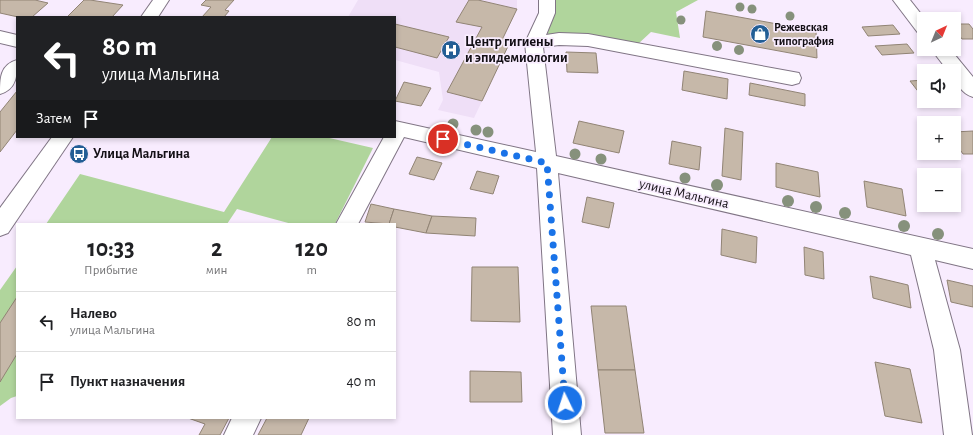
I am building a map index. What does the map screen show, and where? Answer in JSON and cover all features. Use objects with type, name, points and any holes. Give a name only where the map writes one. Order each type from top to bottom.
[{"type":"street","points":[[150,16],[161,0]]},
{"type":"street","points":[[547,0],[546,13],[534,43],[547,163],[567,435]]},
{"type":"street","points":[[901,0],[917,20]]},
{"type":"street","points":[[534,43],[560,39],[588,40],[792,78]]},
{"type":"street","points":[[946,56],[973,90]]},
{"type":"street","points":[[0,87],[16,67]]},
{"type":"street","name":"улица Мальгина","points":[[396,132],[547,163],[973,259]]},
{"type":"street","points":[[0,226],[62,138]]},
{"type":"street","points":[[348,223],[393,138]]},
{"type":"street","points":[[920,247],[947,350],[958,435]]},
{"type":"street","points":[[238,435],[246,419]]},
{"type":"shaded area","name":"Центр гигиены и эпидемиологии","points":[[358,0],[517,0],[517,9],[503,38],[511,40],[474,118],[438,110],[443,100],[439,72],[396,60],[396,16],[349,16]]},
{"type":"green space","points":[[552,0],[698,0],[676,12],[680,38],[651,32],[638,44],[547,37],[552,14]]},
{"type":"green space","points":[[271,138],[329,138],[373,148],[336,223],[288,223],[237,209],[228,223],[47,223],[80,174],[224,212]]},
{"type":"green space","points":[[16,267],[16,396],[0,406],[0,290]]},
{"type":"building","points":[[0,0],[35,0],[48,3],[33,16],[16,17],[0,13]]},
{"type":"building","points":[[84,0],[123,5],[113,16],[68,16]]},
{"type":"building","points":[[206,0],[234,0],[225,10],[229,11],[225,16],[203,16],[211,7],[201,5]]},
{"type":"building","points":[[469,0],[478,0],[517,9],[503,38],[511,40],[482,101],[447,92],[482,27],[456,22]]},
{"type":"building","points":[[706,11],[816,31],[817,58],[703,37]]},
{"type":"building","points":[[396,24],[449,37],[437,58],[396,47]]},
{"type":"building","points":[[961,24],[969,24],[973,29],[973,39],[962,39]]},
{"type":"building","points":[[893,25],[900,34],[868,36],[862,27]]},
{"type":"building","points":[[907,44],[914,53],[882,55],[875,46]]},
{"type":"building","points":[[566,52],[596,53],[598,73],[567,72]]},
{"type":"building","points":[[684,71],[728,79],[727,99],[682,90]]},
{"type":"building","points":[[917,80],[917,90],[910,81]]},
{"type":"building","points":[[404,82],[431,88],[421,106],[396,101]]},
{"type":"building","points":[[750,83],[805,94],[805,106],[749,95]]},
{"type":"building","points":[[16,92],[16,131],[0,152],[0,112]]},
{"type":"building","points":[[579,121],[624,131],[619,153],[573,143]]},
{"type":"building","points":[[725,128],[743,132],[741,180],[722,176]]},
{"type":"building","points":[[973,131],[973,154],[963,154],[961,151],[961,132]]},
{"type":"building","points":[[672,141],[701,147],[699,170],[669,164]]},
{"type":"building","points":[[417,157],[442,163],[434,180],[409,174]]},
{"type":"building","points":[[776,163],[818,172],[820,197],[776,187]]},
{"type":"building","points":[[477,171],[499,176],[493,194],[470,189]]},
{"type":"building","points":[[864,181],[902,189],[906,216],[867,207]]},
{"type":"building","points":[[587,197],[614,203],[609,228],[582,222]]},
{"type":"building","points":[[371,204],[394,209],[389,223],[365,222]]},
{"type":"building","points":[[394,209],[432,216],[426,233],[396,227],[396,223],[389,223]]},
{"type":"building","points":[[432,216],[476,218],[475,236],[426,233]]},
{"type":"building","points":[[722,229],[757,237],[756,263],[721,255]]},
{"type":"building","points":[[804,247],[823,252],[824,279],[805,275]]},
{"type":"building","points":[[472,267],[518,267],[520,322],[471,321]]},
{"type":"building","points":[[870,276],[908,285],[911,308],[873,298]]},
{"type":"building","points":[[947,280],[973,286],[973,307],[951,302]]},
{"type":"building","points":[[16,299],[16,356],[0,382],[0,323]]},
{"type":"building","points":[[591,306],[626,306],[635,370],[598,370]]},
{"type":"building","points":[[875,362],[910,369],[922,423],[885,416]]},
{"type":"building","points":[[598,370],[635,370],[644,433],[605,433]]},
{"type":"building","points":[[470,371],[521,372],[522,402],[470,402]]},
{"type":"building","points":[[191,419],[228,419],[220,435],[199,435],[205,424]]},
{"type":"building","points":[[266,419],[309,419],[301,435],[258,435]]},
{"type":"place","name":"Режевская типография","points":[[760,34]]},
{"type":"place","name":"Центр гигиены и эпидемиологии","points":[[451,50]]},
{"type":"place","name":"Улица Мальгина","points":[[79,154]]},
{"type":"route","points":[[443,139],[547,163],[565,403]]}]
